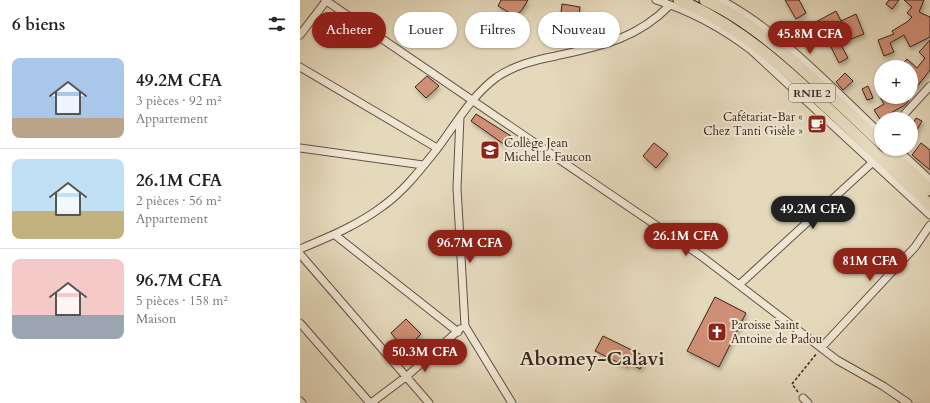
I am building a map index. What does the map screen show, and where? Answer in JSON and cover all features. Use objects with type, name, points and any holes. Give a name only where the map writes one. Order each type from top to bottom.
[{"type":"highway","name":"RNIE 2","points":[[705,0],[733,15],[772,43],[874,137]]},
{"type":"highway","name":"RNIE 2","points":[[674,2],[710,14],[728,25],[766,53],[807,89],[930,205]]},
{"type":"highway","points":[[894,156],[930,190]]},
{"type":"street","points":[[300,35],[325,0],[695,251],[740,284],[821,348],[851,369],[888,388],[908,403]]},
{"type":"street","points":[[656,0],[674,2],[738,40],[764,60],[874,161],[930,215]]},
{"type":"street","points":[[721,0],[737,9],[773,35],[874,128]]},
{"type":"street","points":[[300,250],[335,235],[384,206],[401,190],[423,165],[472,100],[488,84],[509,70],[531,62],[600,46],[625,37],[649,23],[674,2]]},
{"type":"street","points":[[300,67],[437,148]]},
{"type":"street","points":[[906,112],[930,86]]},
{"type":"street","points":[[460,117],[457,188],[465,326],[512,403]]},
{"type":"street","points":[[300,148],[423,165]]},
{"type":"street","points":[[904,156],[930,180]]},
{"type":"street","points":[[740,284],[874,161]]},
{"type":"street","points":[[821,348],[915,247],[930,225]]},
{"type":"street","points":[[335,235],[458,332]]},
{"type":"street","points":[[300,254],[429,403]]},
{"type":"street","points":[[300,323],[371,403],[407,376],[465,326]]},
{"type":"path","points":[[806,400],[792,384],[821,348]]},
{"type":"building","points":[[501,0],[528,0],[520,12],[508,12],[498,6]]},
{"type":"building","points":[[785,0],[799,0],[806,13],[796,19]]},
{"type":"building","points":[[889,0],[899,0],[892,9],[886,4]]},
{"type":"building","points":[[904,0],[924,0],[919,12],[930,17],[930,37],[910,47],[904,35],[890,43],[894,52],[884,56],[878,40],[894,34],[892,31],[907,22],[912,17],[907,13],[912,7]]},
{"type":"building","points":[[562,4],[580,7],[579,12],[561,12]]},
{"type":"building","points":[[836,11],[841,21],[856,14],[864,34],[840,43],[848,58],[839,63],[829,43],[826,44],[821,30],[818,31],[814,23]]},
{"type":"building","points":[[930,40],[930,70],[918,85],[918,67],[925,58],[919,52]]},
{"type":"building","points":[[845,73],[853,81],[843,90],[836,82]]},
{"type":"building","points":[[427,76],[439,86],[426,98],[415,87]]},
{"type":"building","points":[[868,86],[873,98],[867,100],[862,89]]},
{"type":"building","points":[[884,104],[906,104],[892,112],[875,112],[874,110]]},
{"type":"building","points":[[476,114],[511,136],[505,145],[471,121]]},
{"type":"building","points":[[918,119],[922,121],[918,128]]},
{"type":"building","points":[[654,143],[668,154],[656,168],[643,156]]},
{"type":"building","points":[[921,143],[930,150],[930,170],[913,156],[918,156],[918,147]]},
{"type":"building","name":"Paroisse Saint Antoine de Padou","points":[[715,297],[746,313],[719,367],[687,351]]},
{"type":"building","points":[[406,319],[421,334],[414,341],[420,348],[411,357],[391,333]]},
{"type":"building","points":[[603,336],[646,357],[640,369],[629,363],[627,367],[595,351]]},
{"type":"place","name":"Cafétariat-Bar « Chez Tanti Gisèle »","points":[[817,124]]},
{"type":"place","name":"Collège Jean Michel le Faucon","points":[[490,150]]},
{"type":"place","name":"Paroisse Saint Antoine de Padou","points":[[717,332]]},
{"type":"district","name":"Abomey-Calavi","points":[[592,358]]}]
